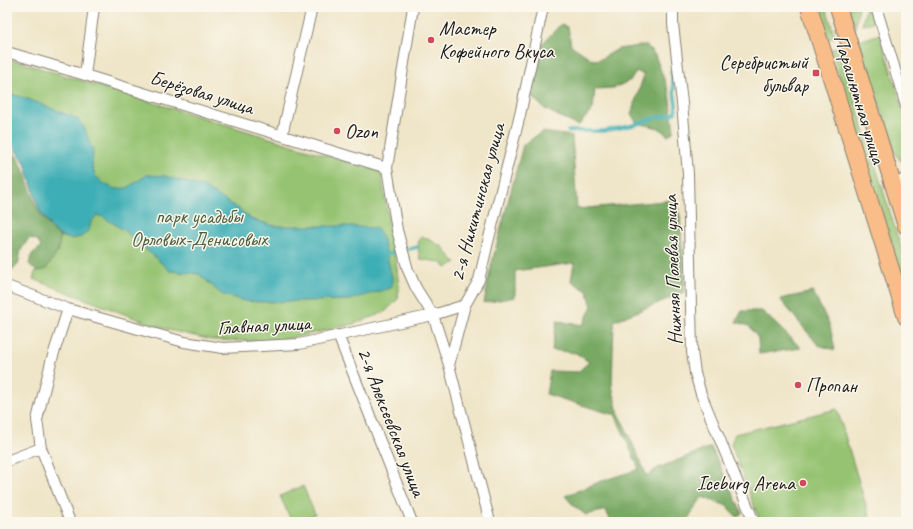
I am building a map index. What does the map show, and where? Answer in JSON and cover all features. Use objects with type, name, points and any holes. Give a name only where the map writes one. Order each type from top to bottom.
[{"type":"main road","name":"Парашютная улица","points":[[809,7],[906,317]]},
{"type":"main road","name":"Парашютная улица","points":[[838,7],[906,226]]},
{"type":"street","points":[[84,74],[94,7]]},
{"type":"street","points":[[282,136],[312,7]]},
{"type":"street","points":[[413,7],[387,168],[398,230],[408,270],[416,288],[433,315],[449,365],[490,522]]},
{"type":"street","name":"2-я Никитинская улица","points":[[433,315],[465,305],[479,280],[520,115],[543,7]]},
{"type":"street","name":"Нижняя Полевая улица","points":[[673,7],[673,24],[688,174],[692,352],[695,373],[701,394],[754,522]]},
{"type":"street","points":[[876,7],[906,106]]},
{"type":"street","name":"Берёзовая улица","points":[[7,52],[84,74],[387,168]]},
{"type":"street","points":[[894,189],[906,177]]},
{"type":"street","name":"Главная улица","points":[[7,286],[68,309],[184,342],[223,348],[299,344],[433,315]]},
{"type":"street","points":[[449,365],[465,305]]},
{"type":"street","points":[[68,309],[51,362],[37,420],[41,448],[70,522]]},
{"type":"street","name":"2-я Алексеевская улица","points":[[338,335],[412,522]]},
{"type":"street","points":[[7,461],[41,448]]},
{"type":"green space","points":[[818,7],[826,7],[835,37],[828,39]]},
{"type":"green space","points":[[848,7],[859,7],[855,28]]},
{"type":"green space","points":[[866,7],[872,7],[876,21],[862,25]]},
{"type":"green space","points":[[561,24],[568,27],[571,45],[593,60],[601,59],[618,49],[646,45],[655,55],[669,92],[674,131],[668,136],[659,128],[637,123],[631,114],[644,75],[636,71],[631,80],[614,88],[595,89],[593,109],[578,126],[545,109],[532,97],[540,46]]},
{"type":"green space","points":[[880,34],[906,120],[906,157],[901,161],[894,152],[859,41]]},
{"type":"green space","points":[[838,47],[906,263],[906,289],[831,49]]},
{"type":"green space","name":"парк усадьбы Орловых-Денисовых","points":[[7,58],[381,172],[396,261],[399,287],[398,299],[385,312],[354,324],[324,331],[280,340],[212,340],[169,330],[33,279],[50,226],[39,210],[25,163],[7,141]]},
{"type":"green space","points":[[542,132],[572,136],[577,209],[675,200],[680,216],[685,292],[614,321],[612,385],[617,409],[647,476],[658,468],[711,447],[742,513],[737,517],[725,505],[702,497],[686,522],[611,522],[606,510],[586,515],[575,507],[565,496],[599,482],[639,469],[615,414],[546,394],[550,371],[578,372],[589,362],[576,353],[552,350],[557,321],[583,325],[592,306],[587,291],[571,281],[574,263],[515,271],[515,297],[484,303],[491,266],[523,145]]},
{"type":"green space","points":[[7,145],[15,154],[22,166],[37,209],[45,221],[60,237],[58,252],[45,270],[36,271],[29,264],[32,254],[41,247],[37,240],[29,238],[21,250],[18,265],[7,272]]},
{"type":"green space","points":[[422,236],[443,247],[456,262],[446,268],[441,262],[420,259],[418,247],[419,239]]},
{"type":"green space","points":[[813,292],[830,326],[835,350],[818,345],[780,299]]},
{"type":"green space","points":[[742,311],[762,311],[801,348],[759,354],[758,338],[749,326],[736,322]]},
{"type":"green space","name":"Iceburg Arena","points":[[837,409],[871,522],[760,522],[731,444],[735,434]]},
{"type":"green space","points":[[303,486],[315,514],[296,522],[292,522],[280,496]]},
{"type":"water","points":[[7,93],[28,99],[78,119],[85,129],[93,151],[92,167],[95,175],[103,183],[115,189],[127,188],[147,175],[165,176],[203,187],[239,209],[251,219],[275,226],[346,226],[375,228],[380,232],[384,244],[393,281],[391,288],[350,300],[244,301],[221,294],[199,274],[170,271],[124,230],[103,217],[97,215],[91,222],[89,230],[81,237],[71,239],[60,236],[50,226],[39,210],[25,163],[7,141]]},
{"type":"waterway","points":[[568,131],[604,131],[634,125],[675,113],[676,105],[671,71]]},
{"type":"waterway","points":[[387,254],[418,247]]},
{"type":"place","name":"Мастер Кофейного Вкуса","points":[[431,40]]},
{"type":"place","name":"Серебристый бульвар","points":[[816,73]]},
{"type":"place","name":"Ozon","points":[[337,131]]},
{"type":"place","name":"Пропан","points":[[798,385]]},
{"type":"place","name":"Iceburg Arena","points":[[803,483]]}]
